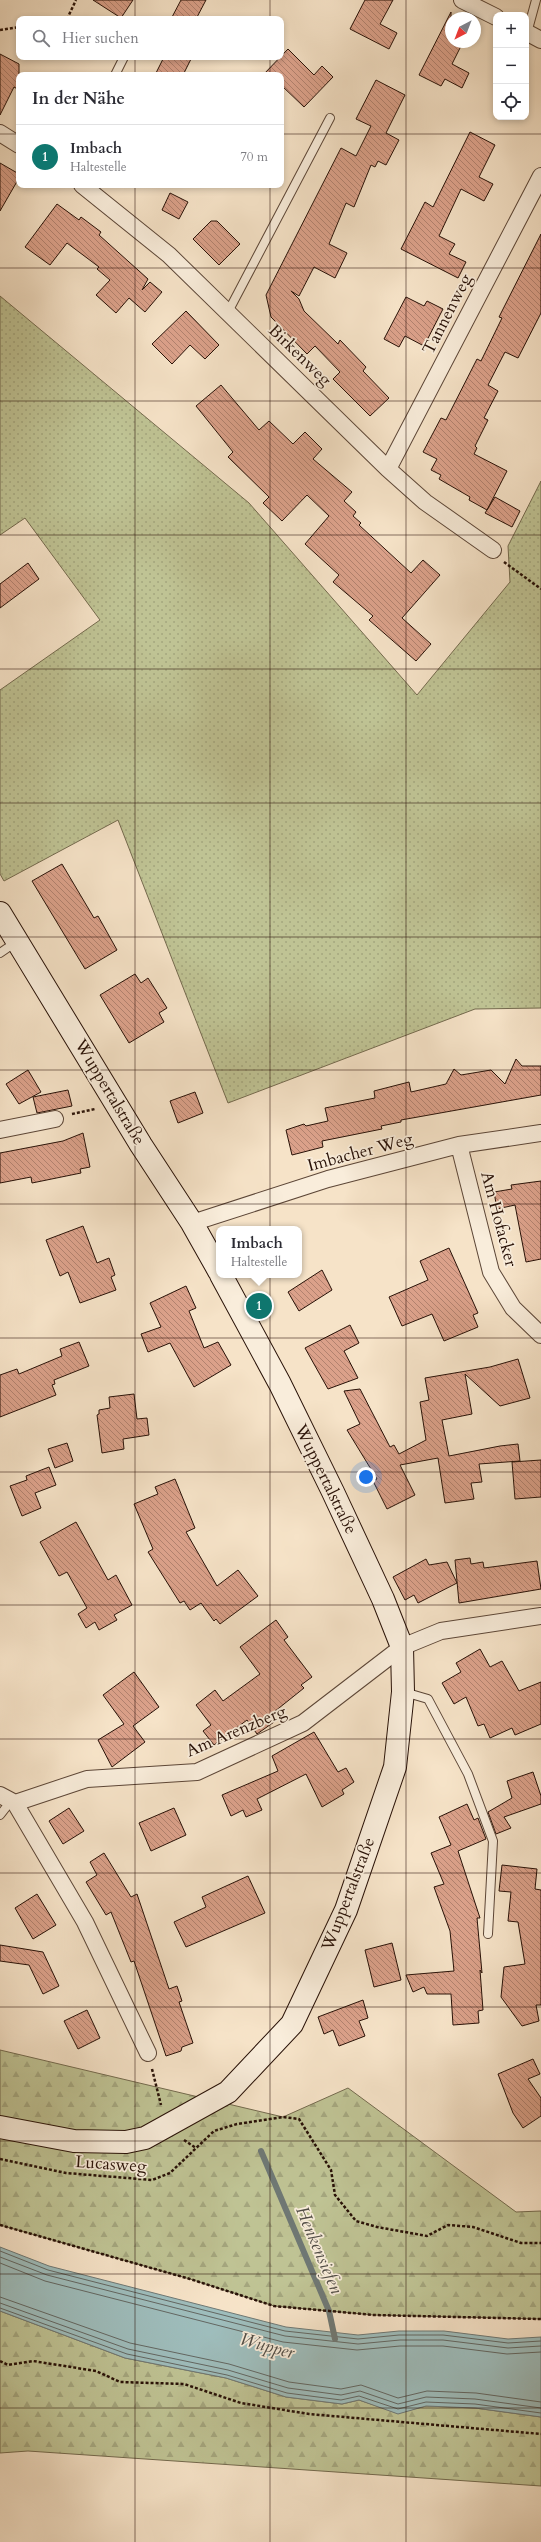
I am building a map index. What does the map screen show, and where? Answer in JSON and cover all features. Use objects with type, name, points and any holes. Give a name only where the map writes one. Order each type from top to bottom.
[{"type":"main road","name":"Wuppertalstraße","points":[[0,913],[9,947],[116,1104],[192,1223],[216,1266]]},
{"type":"main road","name":"Wuppertalstraße","points":[[0,2127],[74,2141],[104,2144],[126,2142],[145,2138],[228,2092],[292,2024],[346,1910],[395,1767],[403,1692],[402,1647],[383,1599],[280,1384],[223,1278]]},
{"type":"street","points":[[462,0],[493,16]]},
{"type":"street","points":[[0,133],[16,143]]},
{"type":"street","name":"Tannenweg","points":[[388,469],[541,176]]},
{"type":"street","name":"Birkenweg","points":[[86,188],[169,255],[388,469],[425,502],[493,550]]},
{"type":"street","points":[[0,1130],[55,1119]]},
{"type":"street","name":"Imbacher Weg","points":[[192,1223],[328,1178],[460,1145],[541,1133]]},
{"type":"street","name":"Am Hofacker","points":[[460,1145],[491,1272],[513,1308],[541,1335]]},
{"type":"street","points":[[402,1647],[441,1631],[541,1616]]},
{"type":"street","name":"Am Arenzberg","points":[[9,1800],[87,1779],[197,1772],[303,1723],[402,1647]]},
{"type":"street","points":[[9,1800],[85,1922],[148,2053]]},
{"type":"lane","points":[[531,35],[536,0]]},
{"type":"lane","points":[[116,72],[122,60]]},
{"type":"lane","points":[[228,312],[330,118]]},
{"type":"lane","points":[[403,1692],[428,1699],[468,1774],[493,1842],[488,1934]]},
{"type":"lane","points":[[0,1815],[9,1800]]},
{"type":"path","points":[[68,16],[76,0]]},
{"type":"path","points":[[0,30],[16,27]]},
{"type":"path","points":[[493,550],[541,589]]},
{"type":"path","points":[[55,1119],[116,1104]]},
{"type":"path","points":[[148,2053],[166,2127]]},
{"type":"path","name":"Lucasweg","points":[[0,2159],[66,2173],[152,2180],[170,2173],[214,2132],[245,2123],[283,2117],[299,2119],[331,2170],[334,2195],[356,2221],[377,2227],[427,2236],[448,2225],[473,2227],[521,2243],[541,2243]]},
{"type":"path","points":[[0,2225],[190,2279],[274,2306],[374,2315],[541,2319]]},
{"type":"path","points":[[0,2361],[8,2365],[33,2361],[96,2371],[120,2382],[184,2384],[241,2403],[310,2414],[541,2434]]},
{"type":"green space","points":[[0,296],[249,503],[417,695],[510,582],[508,546],[541,481],[541,1008],[475,1009],[228,1103],[118,820],[4,881],[0,874],[0,690],[100,620],[25,518],[0,535]]},
{"type":"green space","points":[[0,2050],[283,2117],[348,2088],[516,2212],[541,2211],[541,2319],[374,2315],[274,2306],[190,2279],[0,2225]]},
{"type":"green space","points":[[0,2311],[125,2358],[226,2378],[286,2397],[342,2404],[359,2400],[398,2413],[426,2406],[475,2408],[541,2417],[541,2486],[28,2451],[0,2453]]},
{"type":"water","name":"Wupper","points":[[0,2247],[49,2266],[286,2327],[358,2335],[399,2331],[444,2331],[508,2339],[541,2337],[541,2417],[475,2408],[426,2406],[398,2414],[359,2400],[342,2404],[286,2397],[226,2378],[125,2358],[0,2311]]},
{"type":"building","points":[[93,0],[133,0],[122,16],[118,16]]},
{"type":"building","points":[[181,0],[206,0],[198,16],[173,16]]},
{"type":"building","points":[[365,0],[393,0],[380,24],[397,33],[389,49],[350,29]]},
{"type":"building","points":[[445,24],[445,48],[460,48],[452,64],[469,73],[462,88],[445,79],[441,86],[419,75]]},
{"type":"building","points":[[288,49],[314,75],[322,66],[333,77],[304,107],[284,88],[284,72],[266,72],[277,60],[284,60],[284,53]]},
{"type":"building","points":[[0,54],[19,64],[19,72],[16,72],[16,88],[14,87],[0,115]]},
{"type":"building","points":[[162,60],[190,60],[184,72],[156,72]]},
{"type":"building","points":[[376,80],[405,95],[386,133],[399,140],[386,165],[378,161],[375,167],[371,165],[354,207],[346,203],[329,244],[347,253],[335,278],[314,267],[299,296],[291,291],[299,299],[304,311],[338,344],[340,340],[366,367],[363,371],[389,398],[370,416],[333,379],[340,372],[315,346],[307,354],[271,317],[266,295],[341,148],[356,156],[371,126],[356,119]]},
{"type":"building","points":[[470,132],[495,145],[479,177],[493,184],[484,201],[461,189],[439,236],[455,244],[449,254],[466,262],[458,278],[401,249],[425,202],[433,207]]},
{"type":"building","points":[[0,163],[16,172],[16,183],[0,211]]},
{"type":"building","points":[[170,193],[188,202],[179,219],[162,210]]},
{"type":"building","points":[[57,204],[79,220],[81,217],[101,232],[99,235],[148,279],[142,290],[150,282],[162,292],[145,312],[129,298],[116,313],[96,295],[110,280],[97,269],[99,267],[67,243],[50,265],[25,247]]},
{"type":"building","points":[[211,221],[217,221],[240,244],[219,265],[193,239]]},
{"type":"building","points":[[541,234],[541,313],[518,358],[505,352],[488,385],[498,391],[484,418],[488,420],[475,446],[477,448],[474,454],[507,471],[487,510],[469,500],[470,497],[439,479],[441,475],[431,470],[437,459],[423,452],[441,418],[446,420],[477,359],[481,361],[502,318],[499,317]]},
{"type":"building","points":[[406,297],[424,306],[427,301],[443,309],[424,346],[405,336],[399,347],[384,339]]},
{"type":"building","points":[[186,311],[219,345],[205,359],[190,345],[172,364],[152,344]]},
{"type":"building","points":[[221,385],[259,430],[269,421],[293,444],[305,432],[322,449],[313,459],[352,492],[344,501],[356,512],[353,516],[361,523],[359,525],[411,573],[423,560],[440,575],[402,618],[431,644],[416,661],[369,620],[373,616],[333,582],[339,575],[305,544],[329,516],[307,495],[282,521],[263,503],[269,497],[228,457],[233,452],[196,406]]},
{"type":"building","points":[[495,497],[520,511],[512,527],[485,513]]},
{"type":"building","points":[[28,563],[39,579],[0,608],[0,584]]},
{"type":"building","points":[[62,864],[94,918],[98,916],[117,950],[85,969],[32,881]]},
{"type":"building","points":[[135,974],[141,983],[148,978],[167,1008],[159,1013],[164,1022],[129,1043],[100,995]]},
{"type":"building","points":[[516,1059],[522,1066],[541,1066],[541,1095],[401,1120],[401,1122],[381,1126],[382,1129],[322,1141],[323,1147],[292,1155],[286,1130],[304,1124],[306,1126],[328,1121],[325,1108],[375,1098],[374,1091],[409,1082],[411,1092],[446,1084],[454,1069],[461,1075],[491,1070],[505,1084]]},
{"type":"building","points":[[28,1070],[41,1092],[19,1104],[6,1084]]},
{"type":"building","points":[[68,1090],[72,1106],[37,1113],[33,1097]]},
{"type":"building","points":[[195,1092],[203,1113],[178,1123],[170,1101]]},
{"type":"building","points":[[83,1133],[90,1167],[80,1169],[81,1173],[32,1183],[31,1177],[0,1183],[0,1153],[63,1141]]},
{"type":"building","points":[[541,1181],[541,1259],[526,1262],[515,1205],[497,1209],[494,1192],[512,1189],[511,1185]]},
{"type":"building","points":[[83,1226],[97,1263],[109,1258],[115,1275],[111,1277],[116,1290],[80,1303],[68,1272],[60,1276],[46,1240]]},
{"type":"building","points":[[449,1248],[478,1313],[473,1315],[478,1327],[444,1341],[432,1314],[402,1326],[389,1297],[428,1280],[420,1261]]},
{"type":"building","points":[[322,1270],[332,1290],[299,1311],[288,1292]]},
{"type":"building","points":[[186,1286],[196,1308],[189,1311],[204,1348],[218,1342],[231,1365],[194,1387],[170,1343],[148,1352],[141,1334],[161,1327],[150,1303]]},
{"type":"building","points":[[350,1325],[359,1343],[344,1351],[358,1378],[328,1389],[305,1348]]},
{"type":"building","points":[[79,1342],[89,1366],[54,1380],[55,1384],[52,1385],[56,1395],[0,1417],[0,1375],[17,1369],[19,1374],[62,1356],[60,1349]]},
{"type":"building","points":[[518,1359],[530,1398],[500,1406],[465,1374],[472,1414],[442,1420],[449,1456],[518,1444],[520,1461],[479,1464],[482,1482],[471,1483],[474,1499],[445,1503],[438,1458],[400,1465],[415,1495],[387,1509],[373,1481],[377,1479],[347,1430],[360,1424],[344,1391],[360,1389],[390,1447],[394,1445],[399,1454],[426,1440],[420,1402],[429,1400],[425,1378],[490,1367]]},
{"type":"building","points":[[134,1394],[137,1419],[147,1418],[149,1435],[123,1439],[124,1449],[102,1453],[97,1415],[99,1414],[99,1410],[110,1408],[109,1397]]},
{"type":"building","points":[[67,1443],[73,1461],[55,1468],[48,1449]]},
{"type":"building","points":[[541,1460],[541,1497],[515,1499],[512,1462]]},
{"type":"building","points":[[49,1467],[56,1485],[35,1493],[41,1508],[22,1516],[10,1486],[27,1480],[26,1476]]},
{"type":"building","points":[[175,1479],[195,1528],[186,1532],[217,1586],[238,1570],[258,1596],[220,1624],[216,1619],[214,1621],[201,1603],[190,1610],[184,1601],[180,1603],[148,1552],[153,1549],[134,1504],[158,1494],[155,1487]]},
{"type":"building","points":[[76,1522],[108,1580],[116,1575],[132,1605],[114,1615],[117,1620],[99,1630],[95,1622],[86,1628],[78,1614],[87,1608],[67,1572],[59,1576],[40,1542]]},
{"type":"building","points":[[470,1558],[471,1564],[483,1562],[484,1568],[537,1561],[541,1589],[459,1603],[455,1560]]},
{"type":"building","points":[[426,1559],[429,1565],[447,1562],[457,1583],[418,1603],[414,1595],[405,1600],[393,1577]]},
{"type":"building","points":[[276,1620],[288,1637],[284,1640],[312,1677],[301,1685],[304,1688],[269,1716],[274,1722],[257,1734],[247,1720],[214,1745],[203,1731],[211,1725],[196,1705],[215,1690],[223,1701],[260,1674],[240,1647]]},
{"type":"building","points":[[480,1649],[490,1667],[502,1661],[519,1691],[541,1682],[541,1724],[515,1735],[512,1728],[490,1738],[484,1724],[478,1726],[466,1697],[454,1704],[442,1683],[461,1672],[456,1663]]},
{"type":"building","points":[[134,1672],[159,1707],[133,1726],[145,1742],[112,1767],[98,1740],[124,1724],[103,1695]]},
{"type":"building","points":[[314,1732],[338,1772],[346,1768],[354,1782],[342,1790],[344,1794],[322,1807],[306,1774],[257,1799],[262,1810],[246,1817],[243,1810],[231,1816],[222,1795],[278,1771],[272,1756]]},
{"type":"building","points":[[533,1772],[541,1796],[541,1804],[504,1817],[511,1828],[496,1834],[488,1812],[512,1798],[507,1781]]},
{"type":"building","points":[[467,1804],[474,1820],[478,1818],[486,1839],[458,1851],[480,1918],[477,1918],[482,1973],[480,1970],[483,2010],[478,2011],[479,2023],[453,2025],[451,1994],[427,1994],[424,1987],[413,1992],[406,1975],[454,1971],[450,1931],[434,1887],[444,1884],[431,1853],[451,1845],[439,1817]]},
{"type":"building","points":[[69,1808],[84,1831],[63,1844],[49,1821]]},
{"type":"building","points":[[174,1808],[186,1835],[151,1851],[139,1823]]},
{"type":"building","points":[[104,1853],[131,1897],[137,1894],[169,1989],[177,1986],[182,2001],[179,2002],[193,2043],[182,2047],[181,2051],[166,2056],[134,1961],[131,1962],[111,1912],[106,1915],[86,1882],[97,1875],[90,1862]]},
{"type":"building","points":[[502,1865],[537,1869],[535,1889],[541,1890],[541,2005],[536,2005],[539,2021],[522,2026],[501,1997],[504,1967],[525,1964],[518,1922],[508,1921],[511,1892],[499,1891]]},
{"type":"building","points":[[248,1876],[265,1913],[186,1947],[174,1922],[206,1907],[202,1897]]},
{"type":"building","points":[[37,1894],[56,1925],[33,1939],[15,1908]]},
{"type":"building","points":[[392,1943],[401,1980],[374,1987],[365,1950]]},
{"type":"building","points":[[0,1945],[43,1952],[59,1986],[43,1994],[29,1965],[0,1961]]},
{"type":"building","points":[[363,2000],[368,2018],[359,2021],[365,2036],[339,2046],[333,2030],[324,2034],[318,2017]]},
{"type":"building","points":[[87,2010],[100,2038],[78,2049],[64,2021]]},
{"type":"building","points":[[533,2059],[540,2074],[528,2079],[541,2098],[541,2116],[523,2128],[513,2113],[498,2074]]},
{"type":"waterway","name":"Henkensiefen","points":[[261,2151],[329,2311],[335,2339]]},
{"type":"place","name":"Imbach","points":[[259,1306]]}]
